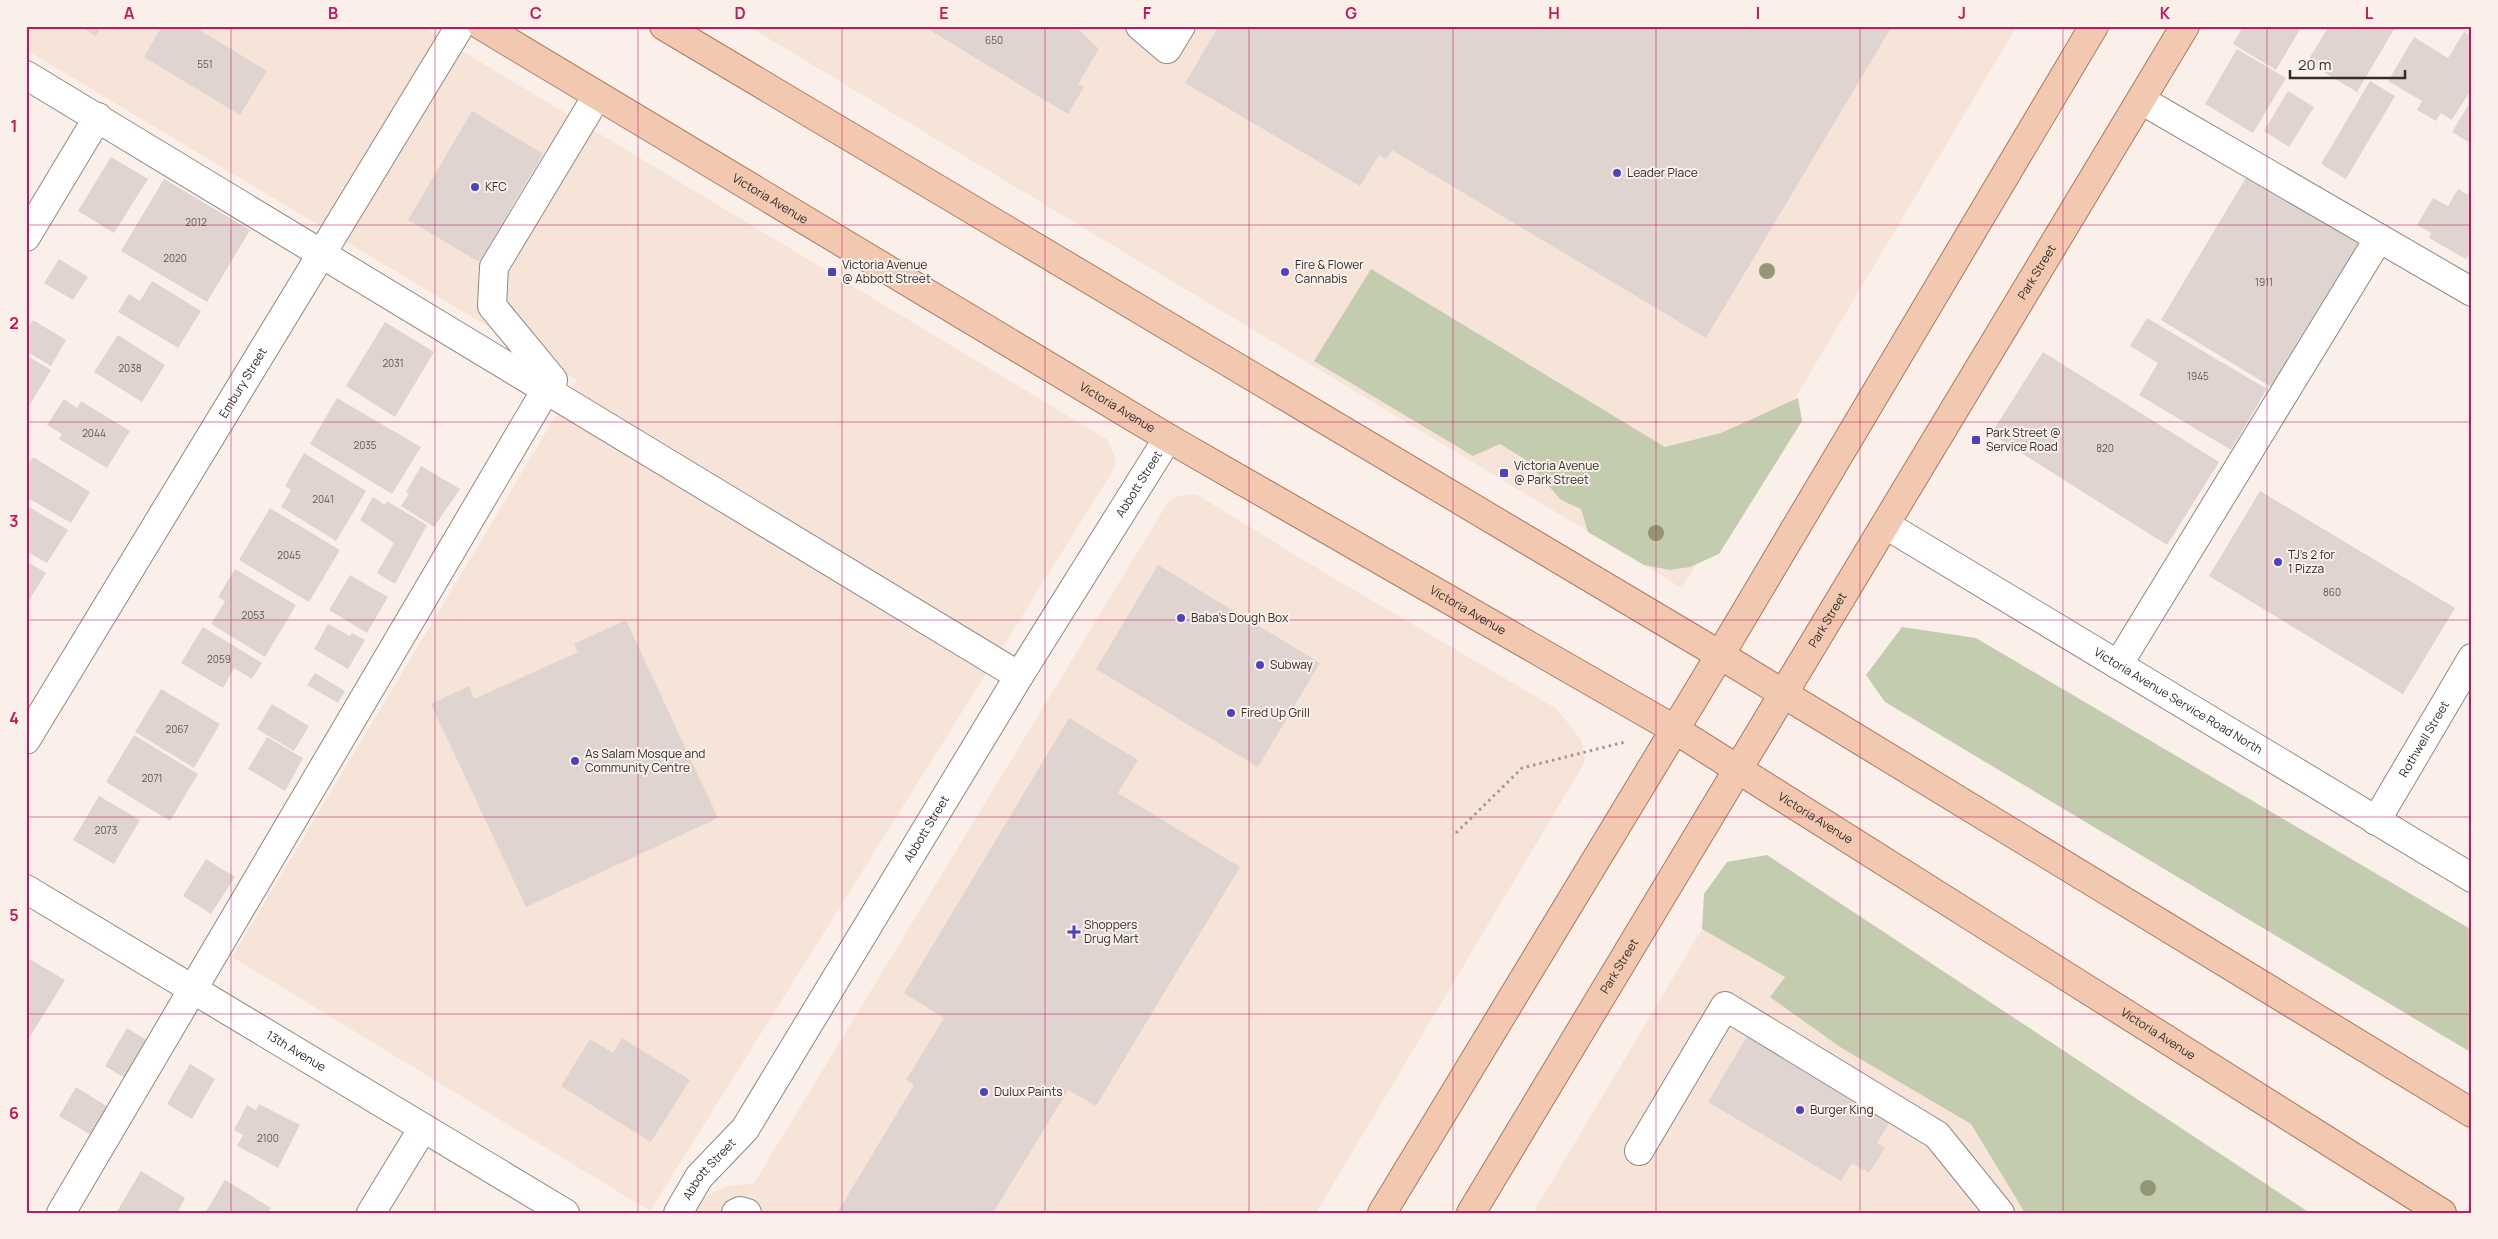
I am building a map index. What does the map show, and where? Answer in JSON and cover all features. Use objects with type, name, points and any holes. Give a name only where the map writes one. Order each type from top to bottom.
[{"type":"main road","name":"Victoria Avenue","points":[[482,26],[1168,438],[1674,730],[2442,1213]]},
{"type":"main road","points":[[664,26],[1720,655],[2472,1113]]},
{"type":"main road","points":[[1382,1213],[1720,655],[2094,26]]},
{"type":"main road","name":"Park Street","points":[[1471,1213],[1740,770],[1783,695],[2185,26]]},
{"type":"street","name":"Embury Street","points":[[26,740],[460,26]]},
{"type":"street","points":[[1140,26],[1167,49],[1180,26]]},
{"type":"street","points":[[26,75],[322,253],[550,384],[1019,676]]},
{"type":"street","points":[[550,384],[492,306],[494,266],[597,96]]},
{"type":"street","points":[[2141,100],[2472,292]]},
{"type":"street","points":[[26,237],[98,117]]},
{"type":"street","points":[[2118,665],[2379,238]]},
{"type":"street","points":[[61,1213],[550,384]]},
{"type":"street","name":"Abbott Street","points":[[678,1213],[699,1177],[745,1129],[1019,676],[1168,438]]},
{"type":"street","name":"Victoria Avenue Service Road North","points":[[1886,525],[2472,878]]},
{"type":"street","name":"Rothwell Street","points":[[2376,821],[2472,658]]},
{"type":"street","name":"13th Avenue","points":[[26,889],[565,1213]]},
{"type":"street","points":[[1639,1151],[1725,1006],[1937,1135],[2000,1213]]},
{"type":"street","points":[[370,1213],[423,1128]]},
{"type":"street","points":[[736,1213],[740,1211],[747,1213]]},
{"type":"path","points":[[1456,833],[1522,768],[1674,730]]},
{"type":"shaded area","points":[[26,26],[421,26],[1108,440],[1116,460],[1114,469],[650,1211],[232,957],[577,380],[26,50]]},
{"type":"shaded area","points":[[748,26],[2017,26],[1682,588]]},
{"type":"shaded area","points":[[1196,494],[1315,567],[1557,709],[1582,741],[1585,762],[1316,1213],[693,1213],[702,1198],[727,1186],[754,1183],[1168,502],[1177,496]]},
{"type":"shaded area","points":[[1702,929],[1785,977],[1770,997],[1840,1047],[1971,1124],[2025,1213],[1533,1213]]},
{"type":"green space","points":[[1371,269],[1665,447],[1721,433],[1798,398],[1802,421],[1719,554],[1690,567],[1670,570],[1644,565],[1588,532],[1581,509],[1561,500],[1526,460],[1500,444],[1473,456],[1314,361]]},
{"type":"green space","points":[[1902,627],[1976,638],[2472,930],[2472,1053],[1885,702],[1866,675]]},
{"type":"green space","points":[[1767,855],[2310,1213],[2025,1213],[1971,1124],[1840,1047],[1770,997],[1785,977],[1702,929],[1704,894],[1727,862]]},
{"type":"building","points":[[80,26],[102,26],[96,36]]},
{"type":"building","points":[[162,26],[193,26],[267,71],[240,115],[144,57]]},
{"type":"building","points":[[923,26],[1075,26],[1099,49],[1078,84],[1084,87],[1068,114]]},
{"type":"building","name":"Leader Place","points":[[1219,26],[1892,26],[1706,338],[1392,150],[1386,159],[1379,155],[1360,186],[1185,83]]},
{"type":"building","points":[[2243,26],[2302,26],[2276,70],[2233,44]]},
{"type":"building","points":[[2329,26],[2396,26],[2357,92],[2307,62]]},
{"type":"building","points":[[2464,32],[2472,37],[2472,88],[2452,120],[2441,113],[2436,121],[2417,110],[2422,101],[2388,81],[2414,37],[2448,58]]},
{"type":"building","points":[[2237,49],[2286,78],[2253,133],[2205,104]]},
{"type":"building","points":[[2370,81],[2395,96],[2346,179],[2321,164]]},
{"type":"building","points":[[2288,91],[2314,107],[2289,147],[2264,131]]},
{"type":"building","points":[[2472,99],[2472,144],[2452,132]]},
{"type":"building","name":"KFC","points":[[472,111],[543,154],[479,262],[408,220]]},
{"type":"building","points":[[111,157],[148,179],[114,233],[78,211]]},
{"type":"building","points":[[2250,171],[2366,244],[2278,391],[2161,320]]},
{"type":"building","points":[[164,179],[250,230],[207,302],[121,251]]},
{"type":"building","points":[[2458,189],[2472,197],[2472,250],[2466,259],[2429,238],[2431,233],[2417,225],[2433,198],[2448,206]]},
{"type":"building","points":[[59,259],[88,277],[73,300],[44,283]]},
{"type":"building","points":[[152,281],[201,311],[178,348],[118,312],[129,294],[140,301]]},
{"type":"building","points":[[2147,318],[2267,389],[2231,450],[2139,395],[2158,363],[2130,346]]},
{"type":"building","points":[[33,320],[66,340],[51,366],[26,351],[26,331]]},
{"type":"building","points":[[385,322],[434,352],[395,417],[346,386]]},
{"type":"building","points":[[118,335],[165,365],[142,402],[94,372]]},
{"type":"building","points":[[2043,352],[2219,462],[2167,545],[1991,434]]},
{"type":"building","points":[[26,355],[51,370],[26,411]]},
{"type":"building","points":[[337,398],[421,447],[392,494],[310,444]]},
{"type":"building","points":[[64,399],[77,408],[81,401],[130,431],[107,468],[59,439],[62,434],[47,425]]},
{"type":"building","points":[[304,453],[366,491],[336,541],[281,507],[291,490],[285,486]]},
{"type":"building","points":[[33,457],[90,492],[71,523],[26,497],[26,468]]},
{"type":"building","points":[[421,466],[460,489],[434,527],[401,506],[409,494],[406,492]]},
{"type":"building","points":[[2260,491],[2455,608],[2403,694],[2209,576]]},
{"type":"building","points":[[373,497],[385,505],[387,501],[427,525],[395,584],[377,573],[394,543],[360,520]]},
{"type":"building","points":[[26,505],[68,530],[47,563],[26,551]]},
{"type":"building","points":[[270,508],[340,550],[309,602],[239,560]]},
{"type":"building","points":[[26,561],[46,573],[26,605]]},
{"type":"building","points":[[1158,565],[1320,663],[1258,767],[1096,669]]},
{"type":"building","points":[[235,569],[296,605],[265,657],[211,624],[225,601],[218,597]]},
{"type":"building","points":[[350,575],[388,597],[367,633],[329,610]]},
{"type":"building","name":"As Salam Mosque and Community Centre","points":[[626,620],[718,818],[526,907],[431,704],[469,686],[474,699],[578,652],[574,644]]},
{"type":"building","points":[[328,624],[350,636],[352,633],[365,640],[348,669],[314,649]]},
{"type":"building","points":[[203,627],[262,663],[252,679],[234,668],[223,688],[181,663]]},
{"type":"building","points":[[315,673],[345,691],[338,703],[307,685]]},
{"type":"building","points":[[161,689],[220,724],[194,768],[135,732]]},
{"type":"building","points":[[272,704],[309,726],[294,751],[257,729]]},
{"type":"building","points":[[1069,718],[1138,760],[1118,793],[1240,867],[1096,1106],[1068,1090],[993,1213],[837,1213],[914,1085],[906,1080],[944,1018],[904,993]]},
{"type":"building","points":[[134,735],[198,774],[170,821],[106,782]]},
{"type":"building","points":[[267,737],[303,758],[285,791],[248,769]]},
{"type":"building","points":[[99,796],[140,820],[114,864],[73,840]]},
{"type":"building","points":[[206,859],[235,877],[211,914],[183,896]]},
{"type":"building","points":[[26,957],[65,980],[26,1043]]},
{"type":"building","points":[[127,1028],[156,1046],[133,1083],[105,1066]]},
{"type":"building","name":"Burger King","points":[[1749,1033],[1892,1118],[1877,1143],[1885,1148],[1869,1173],[1852,1163],[1841,1181],[1708,1102]]},
{"type":"building","points":[[622,1038],[690,1080],[651,1142],[561,1086],[590,1039],[613,1053]]},
{"type":"building","points":[[190,1064],[215,1079],[192,1119],[167,1104]]},
{"type":"building","points":[[76,1087],[113,1110],[96,1138],[59,1116]]},
{"type":"building","points":[[259,1104],[300,1125],[278,1168],[237,1146],[243,1135],[234,1130],[247,1105],[256,1110]]},
{"type":"building","points":[[141,1171],[185,1198],[177,1213],[116,1213]]},
{"type":"building","points":[[225,1180],[271,1208],[268,1213],[205,1213]]},
{"type":"place","name":"Leader Place","points":[[1617,173]]},
{"type":"place","name":"KFC","points":[[475,187]]},
{"type":"place","name":"Victoria Avenue @ Abbott Street","points":[[832,272]]},
{"type":"place","name":"Fire & Flower Cannabis","points":[[1285,272]]},
{"type":"place","name":"Park Street @ Service Road","points":[[1976,440]]},
{"type":"place","name":"Victoria Avenue @ Park Street","points":[[1504,473]]},
{"type":"place","name":"TJ's 2 for 1 Pizza","points":[[2278,562]]},
{"type":"place","name":"Baba's Dough Box","points":[[1181,618]]},
{"type":"place","name":"Subway","points":[[1260,665]]},
{"type":"place","name":"Fired Up Grill","points":[[1231,713]]},
{"type":"place","name":"As Salam Mosque and Community Centre","points":[[575,761]]},
{"type":"place","name":"Shoppers Drug Mart","points":[[1074,932]]},
{"type":"place","name":"Dulux Paints","points":[[984,1092]]},
{"type":"place","name":"Burger King","points":[[1800,1110]]}]
